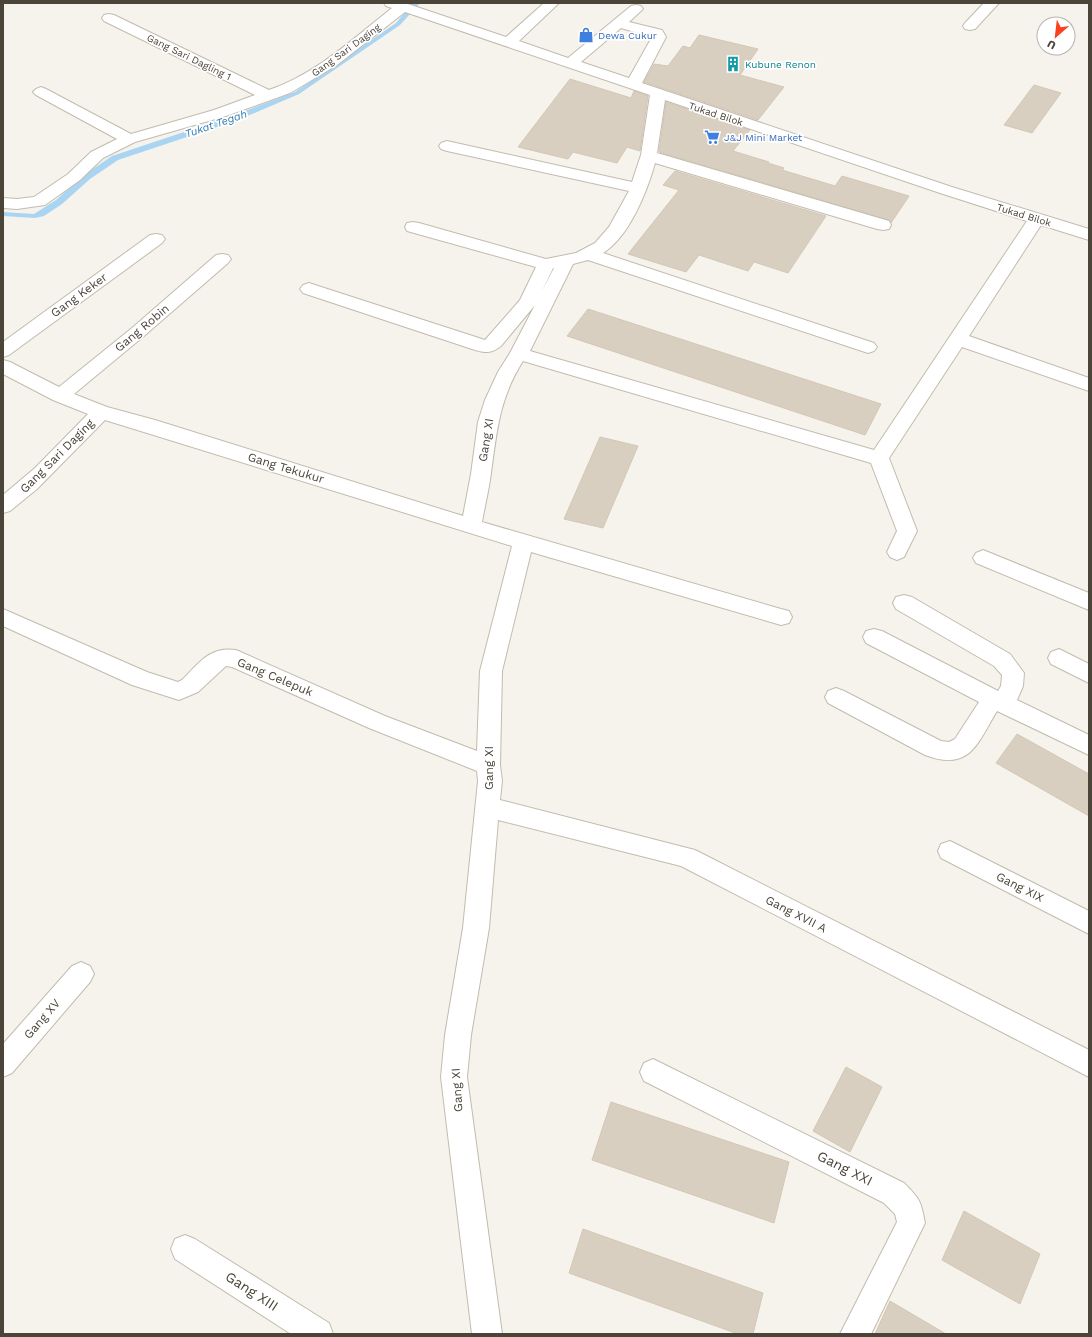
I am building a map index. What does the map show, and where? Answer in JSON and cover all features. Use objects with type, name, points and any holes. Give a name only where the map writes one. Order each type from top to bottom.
[{"type":"street","points":[[508,43],[552,3]]},
{"type":"street","points":[[970,26],[992,3]]},
{"type":"street","name":"Tukad Bilok","points":[[401,6],[939,188],[1037,219],[1086,229]]},
{"type":"street","name":"Gang Sari Daging","points":[[3,203],[17,204],[39,201],[74,177],[98,154],[129,139],[220,112],[285,90],[319,71],[377,28],[401,6]]},
{"type":"street","points":[[569,64],[636,9]]},
{"type":"street","name":"Gang Sari Dagling 1","points":[[108,18],[269,96]]},
{"type":"street","points":[[627,26],[657,33],[659,37],[633,85]]},
{"type":"street","points":[[42,92],[129,139]]},
{"type":"street","points":[[413,228],[546,264],[566,261],[587,254],[600,247],[611,238],[622,222],[637,188],[649,156],[658,94]]},
{"type":"street","points":[[446,146],[637,188]]},
{"type":"street","points":[[649,156],[883,225]]},
{"type":"street","points":[[879,458],[1037,219]]},
{"type":"street","name":"Gang Keker","points":[[3,351],[156,239]]},
{"type":"street","points":[[587,254],[868,347]]},
{"type":"street","name":"Gang Robin","points":[[60,396],[138,332],[222,259]]},
{"type":"street","name":"Gang XI","points":[[471,526],[481,474],[488,422],[494,400],[507,372],[519,354],[566,261]]},
{"type":"street","points":[[309,289],[478,345],[488,346],[495,342],[528,302],[546,264]]},
{"type":"street","points":[[959,339],[1089,386]]},
{"type":"street","points":[[519,354],[879,458]]},
{"type":"street","name":"Gang Sari Daging","points":[[3,366],[60,396],[101,412],[48,468],[3,506]]},
{"type":"street","name":"Gang Tekukur","points":[[101,412],[156,427],[471,526]]},
{"type":"street","points":[[879,458],[907,531],[897,552]]},
{"type":"street","points":[[471,526],[781,617]]},
{"type":"street","name":"Gang XI","points":[[487,1334],[454,1077],[458,1035],[476,928],[488,807],[490,780],[488,765],[491,671],[523,542]]},
{"type":"street","points":[[983,558],[1089,602]]},
{"type":"street","points":[[836,696],[933,748],[945,752],[957,750],[963,746],[1006,705],[1012,686],[1013,673],[1002,660],[904,603]]},
{"type":"street","name":"Gang Celepuk","points":[[3,617],[140,679],[178,691],[190,686],[220,658],[225,657],[236,659],[377,722],[488,765]]},
{"type":"street","points":[[874,637],[1089,746]]},
{"type":"street","points":[[1060,658],[1089,674]]},
{"type":"street","name":"Gang XVII A","points":[[488,807],[686,857],[1089,1064]]},
{"type":"street","name":"Gang XIX","points":[[950,851],[1089,923]]},
{"type":"street","name":"Gang XV","points":[[3,1064],[81,974]]},
{"type":"street","name":"Gang XXI","points":[[653,1072],[894,1193],[908,1207],[911,1223],[855,1334]]},
{"type":"street","name":"Gang XIII","points":[[185,1249],[318,1334]]},
{"type":"building","points":[[699,35],[758,49],[740,75],[784,87],[758,120],[644,82],[654,64],[668,66],[683,46],[690,48]]},
{"type":"building","points":[[570,79],[631,98],[634,91],[648,96],[640,151],[627,147],[617,163],[573,152],[568,159],[518,147]]},
{"type":"building","points":[[1034,85],[1061,93],[1032,133],[1004,125]]},
{"type":"building","points":[[666,102],[750,130],[733,151],[784,168],[782,170],[835,186],[842,176],[909,196],[891,223],[889,220],[659,152]]},
{"type":"building","points":[[675,171],[826,216],[788,273],[754,262],[748,271],[699,255],[686,272],[628,254],[679,190],[663,185]]},
{"type":"building","points":[[588,309],[881,404],[865,435],[567,336]]},
{"type":"building","points":[[600,437],[638,446],[603,528],[564,519]]},
{"type":"building","points":[[1017,734],[1089,774],[1089,816],[996,763]]},
{"type":"building","points":[[846,1067],[882,1087],[850,1152],[813,1131]]},
{"type":"building","points":[[611,1102],[789,1162],[774,1223],[592,1160]]},
{"type":"building","points":[[964,1211],[1040,1254],[1020,1304],[942,1260]]},
{"type":"building","points":[[583,1229],[763,1293],[753,1334],[738,1334],[569,1273]]},
{"type":"building","points":[[890,1301],[946,1334],[875,1334]]},
{"type":"waterway","name":"Tukat Tegah","points":[[3,214],[35,216],[41,214],[59,202],[87,177],[115,158],[235,118],[297,93],[398,24],[417,3]]},
{"type":"place","name":"Dewa Cukur","points":[[586,35]]},
{"type":"place","name":"Kubune Renon","points":[[733,64]]},
{"type":"place","name":"J&J Mini Market","points":[[712,137]]}]
